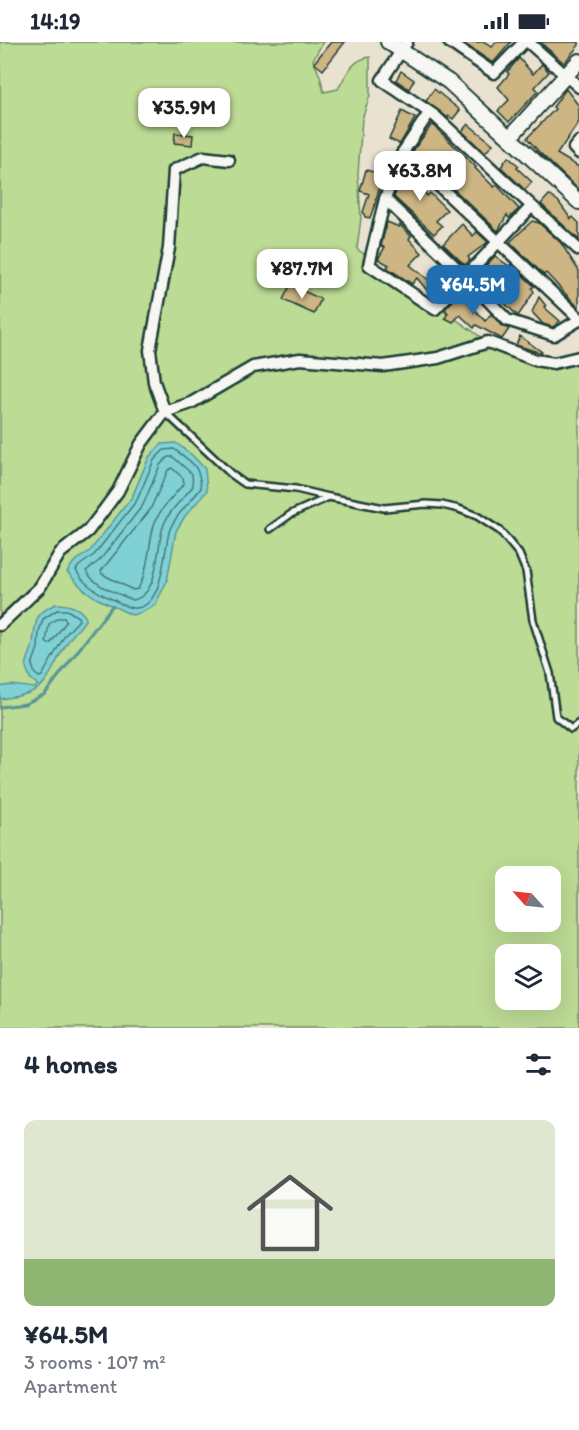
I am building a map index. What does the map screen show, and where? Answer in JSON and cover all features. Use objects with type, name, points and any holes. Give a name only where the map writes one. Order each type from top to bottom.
[{"type":"street","points":[[388,42],[404,46],[449,82],[579,202]]},
{"type":"street","points":[[449,42],[494,73],[526,42],[579,87]]},
{"type":"street","points":[[404,46],[382,80],[429,113],[579,250]]},
{"type":"street","points":[[510,137],[579,61]]},
{"type":"street","points":[[429,113],[403,152],[385,199],[369,265],[435,309],[531,207]]},
{"type":"street","points":[[579,142],[574,148],[579,153]]},
{"type":"street","points":[[385,199],[507,320],[554,335],[579,319],[403,152]]},
{"type":"street","points":[[165,412],[154,382],[150,350],[169,248],[174,170],[203,157],[229,160]]},
{"type":"street","points":[[0,625],[40,586],[60,553],[88,531],[118,491],[141,444],[165,412],[191,403],[253,367],[300,359],[383,366],[438,357],[488,342],[535,360],[554,363],[579,357]]},
{"type":"lane","points":[[165,412],[231,474],[245,484],[296,489],[329,498],[384,508],[426,504],[451,507],[477,516],[500,531],[519,554],[526,571],[533,620],[550,673],[556,717],[571,729],[579,723]]},
{"type":"lane","points":[[270,530],[291,514],[329,498]]},
{"type":"green space","points":[[0,42],[323,42],[313,60],[324,92],[338,89],[354,64],[370,57],[370,95],[362,119],[358,174],[361,218],[357,249],[488,342],[535,360],[579,357],[579,1028],[0,1028]]},
{"type":"water","points":[[176,443],[205,469],[207,491],[185,516],[176,531],[167,581],[155,605],[132,615],[98,599],[83,589],[67,572],[74,562],[90,551],[132,497],[149,457],[162,444]]},
{"type":"water","points":[[56,604],[77,609],[86,618],[69,640],[45,682],[39,688],[30,693],[0,699],[0,687],[13,685],[34,688],[38,685],[30,678],[26,664],[32,648],[38,617]]},
{"type":"building","points":[[331,42],[345,42],[323,70],[314,63]]},
{"type":"building","points":[[462,42],[485,42],[492,47],[496,42],[511,42],[493,63]]},
{"type":"building","points":[[540,42],[579,42],[579,45],[564,63]]},
{"type":"building","points":[[519,58],[533,74],[542,64],[549,72],[535,87],[538,91],[509,122],[498,111],[509,100],[498,87]]},
{"type":"building","points":[[401,71],[414,80],[409,89],[396,80]]},
{"type":"building","points":[[434,89],[460,110],[453,119],[449,116],[448,118],[426,101]]},
{"type":"building","points":[[566,89],[579,106],[579,122],[557,154],[579,167],[579,190],[527,138],[555,109],[553,107]]},
{"type":"building","points":[[402,111],[415,118],[400,144],[389,139]]},
{"type":"building","points":[[432,124],[519,209],[509,218],[507,215],[498,231],[437,173],[439,171],[420,153],[418,156],[413,151]]},
{"type":"building","points":[[468,124],[493,144],[485,153],[462,131]]},
{"type":"building","points":[[175,133],[193,135],[192,145],[174,143]]},
{"type":"building","points":[[508,157],[532,182],[525,190],[501,167]]},
{"type":"building","points":[[366,170],[384,175],[370,218],[365,217],[363,212],[369,194],[360,191]]},
{"type":"building","points":[[410,170],[417,176],[427,196],[430,193],[447,210],[436,221],[442,226],[434,234],[394,197],[401,186],[399,183]]},
{"type":"building","points":[[549,195],[558,201],[571,219],[573,217],[579,223],[579,240],[541,204]]},
{"type":"building","points":[[532,221],[539,223],[561,243],[579,271],[579,308],[546,273],[544,275],[510,242]]},
{"type":"building","points":[[387,222],[399,227],[400,225],[411,236],[409,239],[422,253],[410,265],[430,281],[444,266],[455,277],[434,299],[417,278],[412,284],[378,259],[385,247],[381,246]]},
{"type":"building","points":[[462,224],[473,236],[477,232],[488,242],[468,257],[470,260],[465,265],[443,244]]},
{"type":"building","points":[[495,256],[509,266],[511,264],[534,286],[532,288],[534,292],[518,316],[476,276]]},
{"type":"building","points":[[290,285],[321,299],[314,314],[283,300]]},
{"type":"building","points":[[465,288],[470,296],[466,300],[485,321],[491,314],[502,326],[509,329],[502,339],[476,325],[474,328],[460,315],[453,322],[445,318],[448,313],[445,309]]},
{"type":"building","points":[[539,297],[546,306],[544,307],[560,321],[553,327],[543,324],[532,312]]},
{"type":"building","points":[[520,336],[542,352],[516,345]]},
{"type":"waterway","points":[[0,707],[25,704],[45,694],[112,606]]}]
